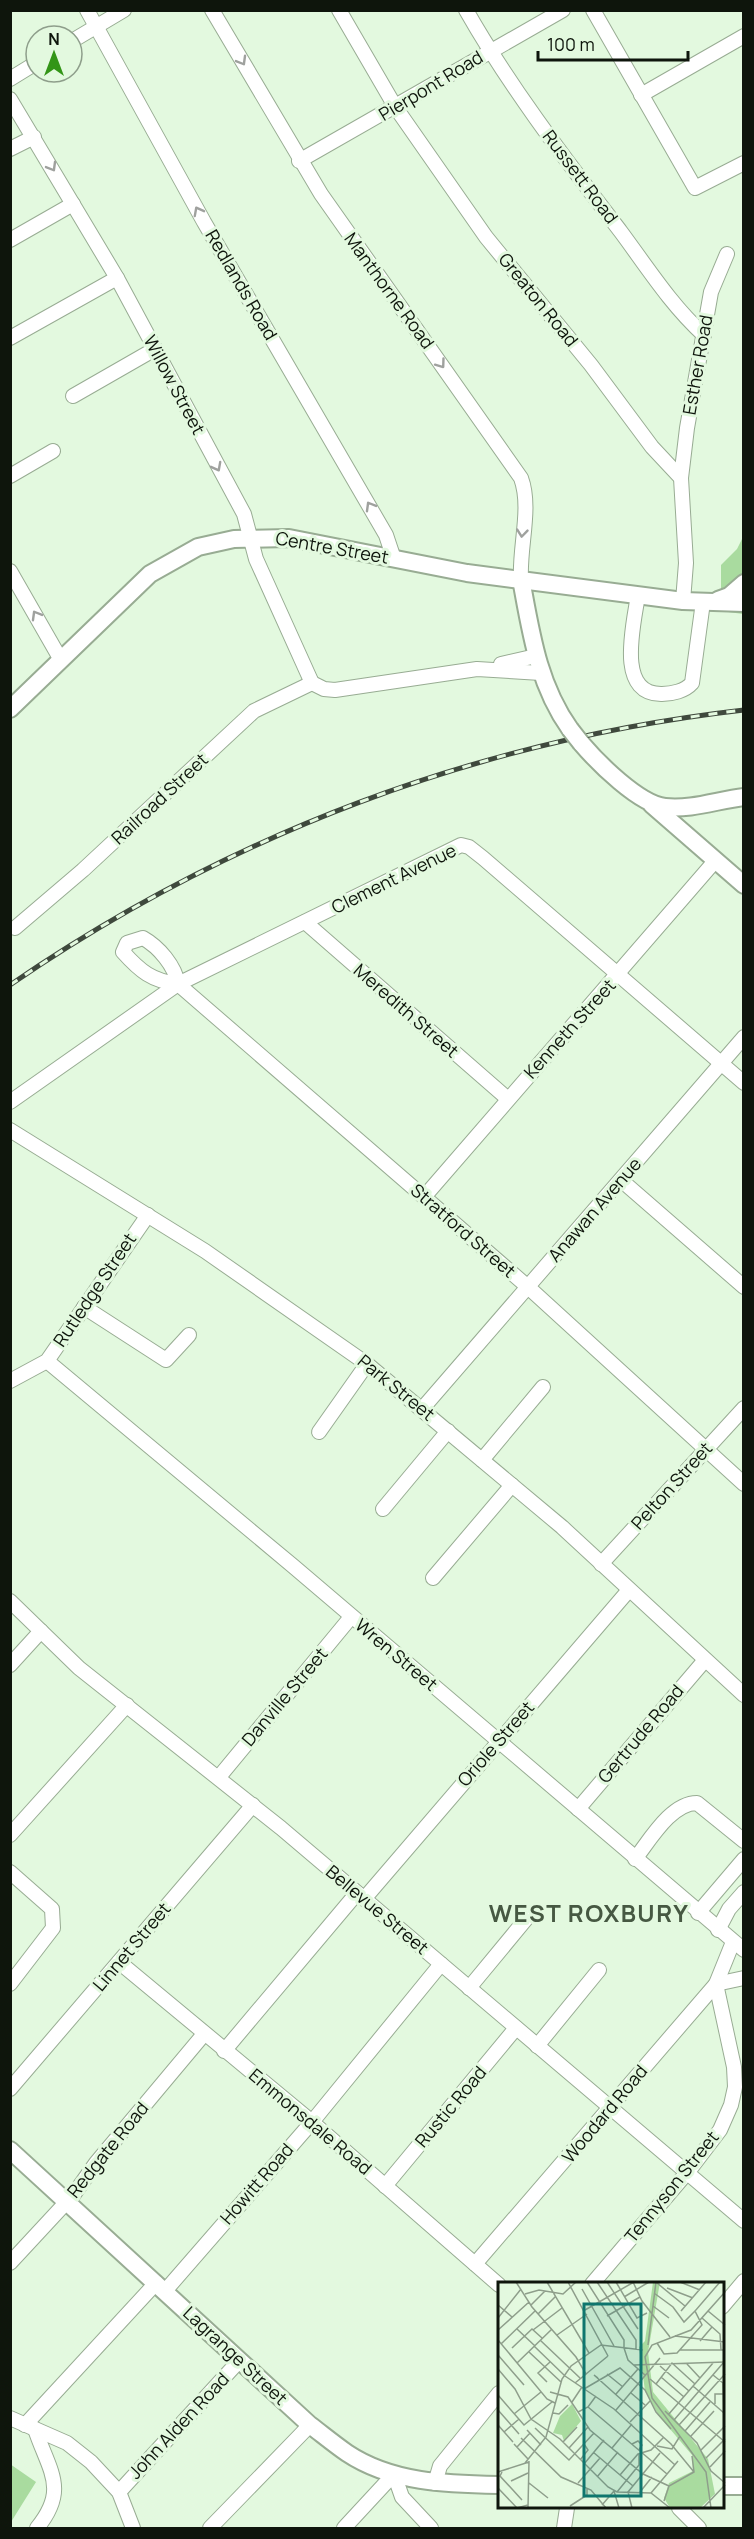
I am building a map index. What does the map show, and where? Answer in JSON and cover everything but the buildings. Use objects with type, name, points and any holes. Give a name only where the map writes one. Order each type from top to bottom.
[{"type":"main road","name":"Centre Street","points":[[10,710],[130,590],[158,568],[198,547],[249,537],[302,540],[394,559],[638,595],[683,601],[744,603]]},
{"type":"main road","points":[[520,579],[541,673],[552,701],[570,729],[613,774],[744,885]]},
{"type":"main road","points":[[709,602],[729,596],[744,583]]},
{"type":"main road","points":[[651,804],[680,807],[744,797]]},
{"type":"main road","name":"Lagrange Street","points":[[10,2150],[310,2425],[349,2454],[394,2474],[435,2482],[498,2485]]},
{"type":"main road","points":[[724,2486],[742,2484]]},
{"type":"street","name":"Redlands Road","points":[[87,10],[204,222],[386,535],[394,559]]},
{"type":"street","points":[[84,34],[124,10]]},
{"type":"street","name":"Manthorne Road","points":[[212,10],[300,161],[365,259],[520,478],[525,489],[519,556],[520,579]]},
{"type":"street","name":"Greaton Road","points":[[339,10],[396,108],[486,237],[591,365],[652,447],[681,478]]},
{"type":"street","name":"Russett Road","points":[[466,10],[506,76],[682,315],[704,335]]},
{"type":"street","name":"Pierpont Road","points":[[300,161],[396,108],[562,10]]},
{"type":"street","points":[[593,10],[695,188],[744,162]]},
{"type":"street","points":[[641,95],[744,36]]},
{"type":"street","points":[[10,79],[24,70]]},
{"type":"street","name":"Willow Street","points":[[10,99],[117,278],[244,514],[261,572],[312,683]]},
{"type":"street","points":[[10,149],[34,137]]},
{"type":"street","points":[[10,240],[73,204]]},
{"type":"street","name":"Esther Road","points":[[681,478],[687,428],[711,292],[728,254]]},
{"type":"street","points":[[10,339],[117,278]]},
{"type":"street","points":[[73,396],[154,349]]},
{"type":"street","points":[[10,476],[53,451]]},
{"type":"street","points":[[681,478],[686,562],[683,601]]},
{"type":"street","points":[[10,571],[61,660]]},
{"type":"street","points":[[638,595],[631,669],[635,679],[645,690],[653,694],[687,688],[692,683],[709,602]]},
{"type":"street","points":[[312,683],[328,690],[345,689],[487,668],[536,656]]},
{"type":"street","points":[[487,668],[541,673]]},
{"type":"street","name":"Railroad Street","points":[[12,926],[83,870],[254,711],[312,683]]},
{"type":"street","name":"Clement Avenue","points":[[10,1102],[178,984],[461,845],[469,847],[483,858],[744,1083]]},
{"type":"street","name":"Kenneth Street","points":[[424,1197],[715,861]]},
{"type":"street","name":"Meredith Street","points":[[305,922],[508,1099]]},
{"type":"street","name":"Stratford Street","points":[[178,984],[528,1287],[744,1484]]},
{"type":"street","name":"Anawan Avenue","points":[[422,1409],[744,1037]]},
{"type":"street","name":"Park Street","points":[[10,1130],[148,1215],[367,1364],[512,1485],[744,1695]]},
{"type":"street","points":[[621,1180],[744,1287]]},
{"type":"street","name":"Rutledge Street","points":[[10,1381],[47,1360],[148,1215]]},
{"type":"street","points":[[84,1307],[166,1360],[189,1335]]},
{"type":"street","name":"Wren Street","points":[[47,1360],[738,1946]]},
{"type":"street","points":[[319,1432],[367,1364]]},
{"type":"street","points":[[482,1460],[543,1387]]},
{"type":"street","name":"Pelton Street","points":[[601,1564],[744,1408]]},
{"type":"street","points":[[383,1509],[448,1431]]},
{"type":"street","points":[[433,1578],[512,1485]]},
{"type":"street","name":"Oriole Street","points":[[224,2051],[498,1742],[629,1590]]},
{"type":"street","name":"Bellevue Street","points":[[10,1601],[79,1668],[253,1805],[744,2221]]},
{"type":"street","name":"Danville Street","points":[[219,1777],[351,1617]]},
{"type":"street","points":[[10,1665],[41,1631]]},
{"type":"street","name":"Gertrude Road","points":[[578,1809],[705,1660]]},
{"type":"street","points":[[10,1835],[127,1705]]},
{"type":"street","points":[[635,1859],[668,1820],[688,1803],[697,1803],[744,1840]]},
{"type":"street","name":"Linnet Street","points":[[10,2090],[253,1805]]},
{"type":"street","points":[[698,1913],[744,1859]]},
{"type":"street","points":[[10,1872],[52,1909],[53,1928],[10,1984]]},
{"type":"street","points":[[718,1930],[729,1909],[744,1892]]},
{"type":"street","points":[[469,1988],[531,1913]]},
{"type":"street","points":[[716,1984],[738,1946]]},
{"type":"street","name":"Emmonsdale Road","points":[[119,1962],[312,2122],[498,2283]]},
{"type":"street","name":"Howitt Road","points":[[30,2427],[312,2122],[441,1964]]},
{"type":"street","points":[[537,2046],[599,1970]]},
{"type":"street","points":[[716,1984],[744,1978]]},
{"type":"street","name":"Woodard Road","points":[[476,2264],[716,1984]]},
{"type":"street","name":"Tennyson Street","points":[[594,2282],[686,2174],[720,2130],[735,2087],[732,2053],[716,1984]]},
{"type":"street","name":"Rustic Road","points":[[385,2186],[516,2028]]},
{"type":"street","name":"Redgate Road","points":[[10,2263],[66,2201],[204,2034]]},
{"type":"street","points":[[724,2306],[744,2281]]},
{"type":"street","name":"John Alden Road","points":[[118,2492],[239,2361]]},
{"type":"street","points":[[435,2482],[440,2466],[498,2394]]},
{"type":"street","points":[[10,2418],[67,2443],[91,2462],[118,2492],[133,2529]]},
{"type":"street","points":[[210,2529],[310,2425]]},
{"type":"street","points":[[30,2427],[56,2486],[51,2509],[37,2529]]},
{"type":"street","points":[[344,2529],[394,2474],[402,2497],[430,2529]]},
{"type":"street","points":[[564,2529],[567,2509]]},
{"type":"street","points":[[680,2509],[699,2529]]},
{"type":"green space","points":[[743,537],[743,614],[721,611],[721,565],[737,549]]},
{"type":"green space","points":[[10,2464],[36,2482],[11,2522],[10,2522]]},
{"type":"railway","points":[[10,985],[94,931],[180,883],[269,840],[360,802],[453,770],[548,744],[645,724],[744,710]]},
{"type":"district","name":"WEST ROXBURY","points":[[589,1914]]}]
